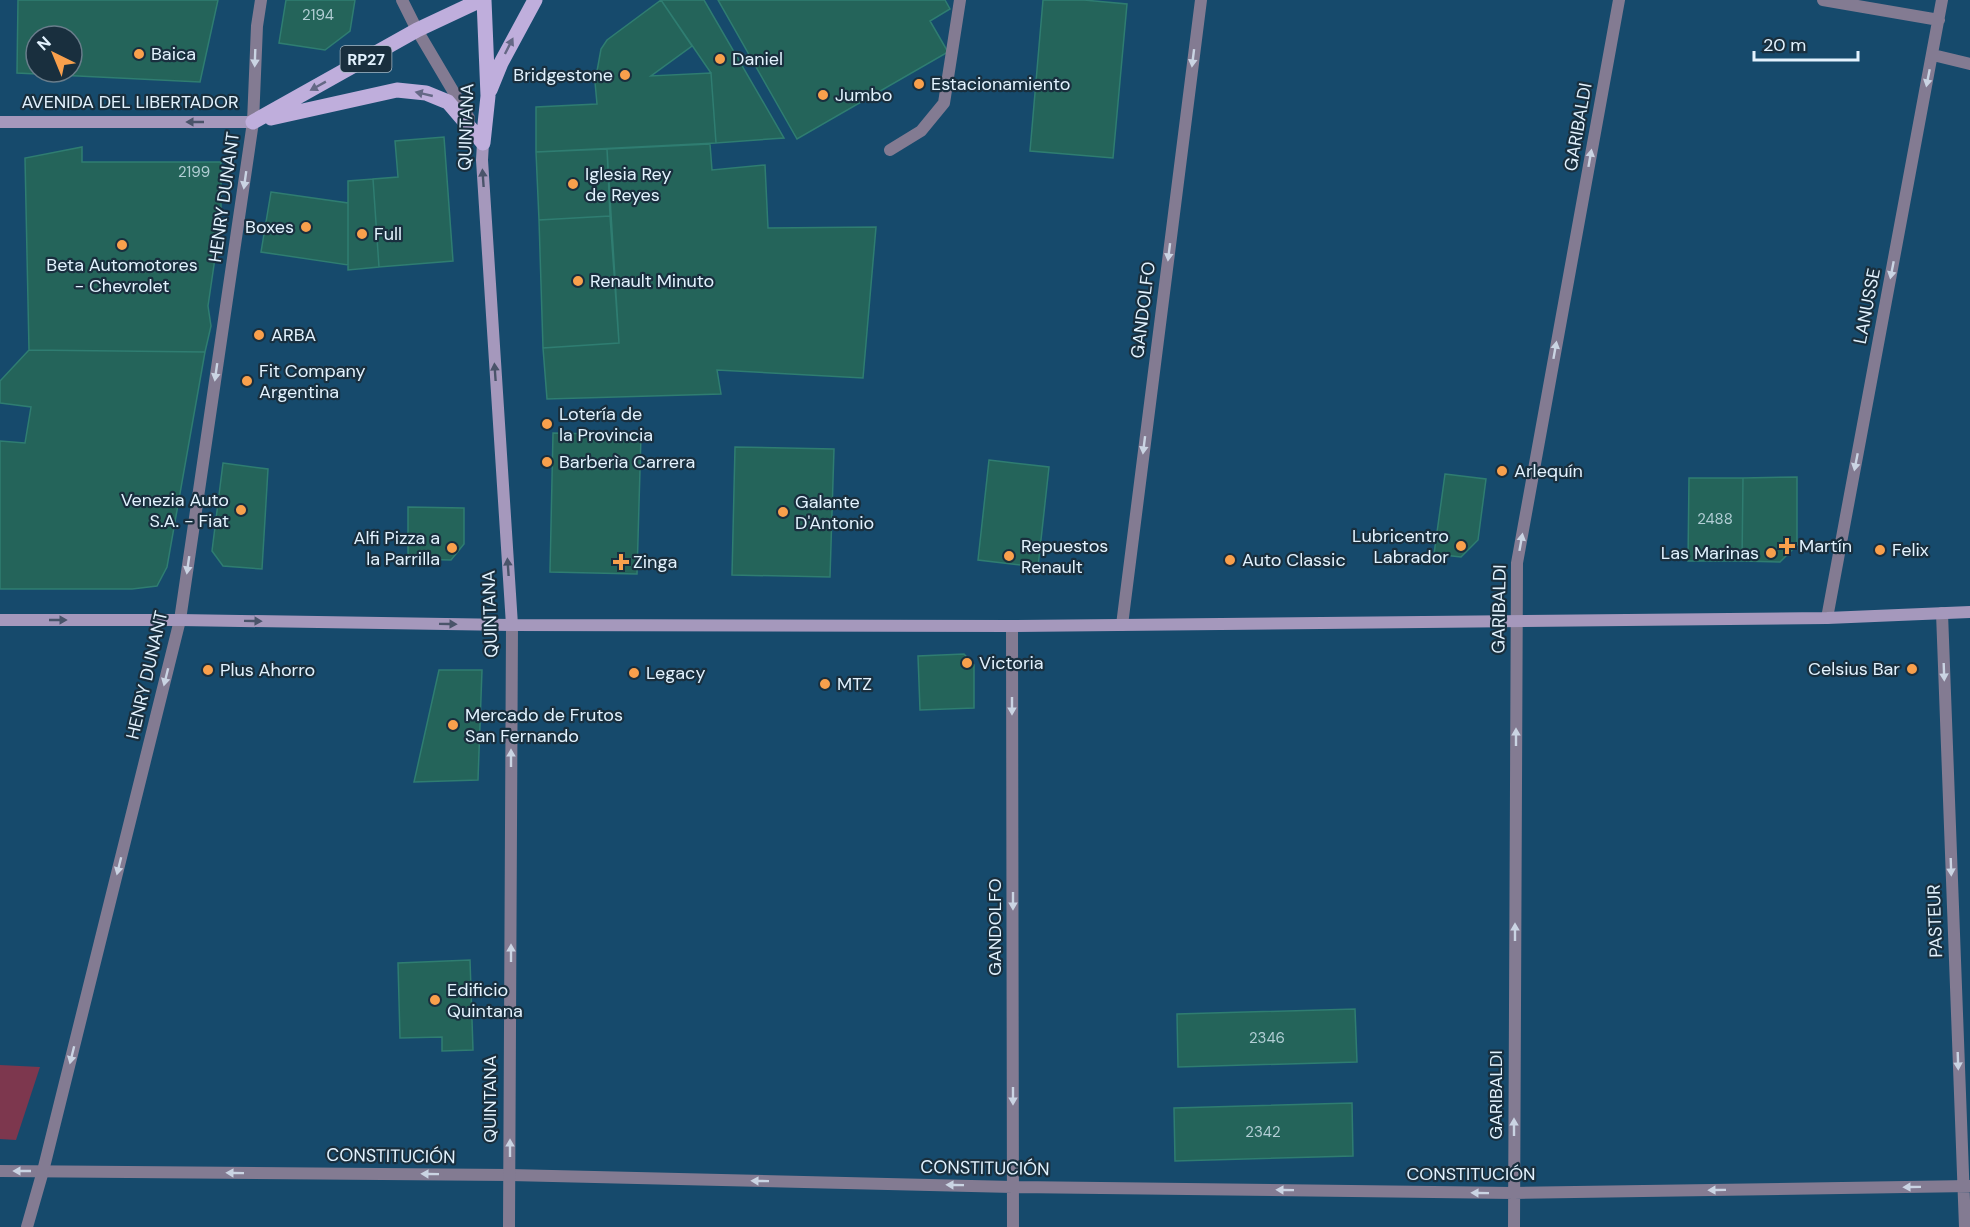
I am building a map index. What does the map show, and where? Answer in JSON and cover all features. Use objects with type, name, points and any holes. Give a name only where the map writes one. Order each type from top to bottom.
[{"type":"main road","name":"AVENIDA DEL LIBERTADOR","points":[[0,122],[253,122],[417,30],[483,0]]},
{"type":"main road","name":"QUINTANA","points":[[483,0],[488,96],[482,160],[512,625]]},
{"type":"main road","name":"RP27","points":[[488,96],[506,53],[536,0]]},
{"type":"main road","name":"RP27","points":[[253,122],[397,90],[426,93],[448,102],[483,143]]},
{"type":"main road","points":[[0,620],[512,625],[1012,626],[1827,618],[1970,612]]},
{"type":"street","name":"HENRY DUNANT","points":[[27,1227],[43,1171],[180,620],[253,122],[256,26],[261,0]]},
{"type":"street","points":[[402,0],[483,143]]},
{"type":"street","points":[[890,150],[921,131],[944,103],[960,0]]},
{"type":"street","name":"GANDOLFO","points":[[1122,625],[1201,0]]},
{"type":"street","name":"GARIBALDI","points":[[1514,1227],[1517,563],[1619,0]]},
{"type":"street","points":[[1823,0],[1939,20]]},
{"type":"street","name":"LANUSSE","points":[[1827,618],[1942,0]]},
{"type":"street","points":[[1933,55],[1970,64]]},
{"type":"street","name":"PASTEUR","points":[[1942,613],[1967,1186],[1965,1227]]},
{"type":"street","name":"QUINTANA","points":[[509,1227],[512,625]]},
{"type":"street","name":"GANDOLFO","points":[[1012,626],[1013,1227]]},
{"type":"street","name":"CONSTITUCIÓN","points":[[0,1171],[510,1175],[1013,1186],[1514,1193],[1967,1186]]},
{"type":"shaded area","points":[[0,1065],[40,1067],[16,1140],[0,1139]]},
{"type":"building","name":"Baica","points":[[18,0],[218,0],[200,82],[84,76],[84,24],[24,24],[24,73],[17,73]]},
{"type":"building","points":[[286,0],[355,0],[350,31],[325,50],[279,43]]},
{"type":"building","name":"Bridgestone","points":[[661,0],[692,46],[651,76],[711,73],[716,143],[536,152],[536,107],[597,104],[595,82],[601,49],[607,40]]},
{"type":"building","name":"Daniel","points":[[661,0],[704,0],[784,138],[716,143],[711,73]]},
{"type":"building","name":"Jumbo","points":[[718,0],[945,0],[950,9],[930,21],[948,52],[797,139]]},
{"type":"building","points":[[1043,0],[1084,0],[1127,4],[1113,158],[1030,151]]},
{"type":"building","points":[[444,137],[453,261],[379,267],[373,179],[398,177],[395,141]]},
{"type":"building","points":[[710,144],[712,170],[765,165],[768,228],[876,227],[863,378],[717,370],[721,394],[547,399],[543,348],[619,343],[607,149]]},
{"type":"building","name":"Beta Automotores - Chevrolet","points":[[82,147],[82,162],[221,162],[221,217],[208,306],[211,326],[205,352],[29,350],[25,158]]},
{"type":"building","name":"Iglesia Rey de Reyes","points":[[607,149],[610,216],[539,220],[536,152]]},
{"type":"building","name":"Full","points":[[373,179],[379,267],[348,270],[348,181]]},
{"type":"building","name":"Boxes","points":[[271,192],[348,203],[348,265],[261,252]]},
{"type":"building","name":"Renault Minuto","points":[[610,216],[619,343],[543,348],[539,220]]},
{"type":"building","points":[[29,350],[205,352],[167,567],[157,586],[132,589],[0,589],[0,441],[25,443],[31,407],[0,403],[0,381]]},
{"type":"building","points":[[553,433],[641,435],[637,574],[550,572]]},
{"type":"building","name":"Galante D'Antonio","points":[[735,447],[834,449],[830,577],[732,575]]},
{"type":"building","points":[[989,460],[1049,467],[1038,567],[978,560]]},
{"type":"building","name":"Venezia Auto S.A. - Fiat","points":[[223,463],[268,469],[262,569],[223,566],[212,551]]},
{"type":"building","points":[[1445,474],[1486,479],[1478,540],[1461,557],[1434,554]]},
{"type":"building","points":[[1797,477],[1797,545],[1780,562],[1742,561],[1743,478]]},
{"type":"building","points":[[1689,478],[1743,478],[1742,561],[1688,561]]},
{"type":"building","points":[[408,507],[464,508],[464,544],[451,560],[408,559]]},
{"type":"building","points":[[964,654],[974,665],[974,708],[920,710],[918,656]]},
{"type":"building","name":"Mercado de Frutos San Fernando","points":[[439,670],[482,670],[478,780],[414,782]]},
{"type":"building","name":"Edificio Quintana","points":[[470,960],[473,1050],[442,1051],[442,1037],[400,1038],[398,963]]},
{"type":"building","points":[[1355,1009],[1357,1062],[1178,1067],[1177,1014]]},
{"type":"building","points":[[1352,1103],[1353,1156],[1175,1161],[1174,1108]]},
{"type":"place","name":"Baica","points":[[139,54]]},
{"type":"place","name":"Daniel","points":[[720,59]]},
{"type":"place","name":"Bridgestone","points":[[625,75]]},
{"type":"place","name":"Estacionamiento","points":[[919,84]]},
{"type":"place","name":"Jumbo","points":[[823,95]]},
{"type":"place","name":"Iglesia Rey de Reyes","points":[[573,184]]},
{"type":"place","name":"Boxes","points":[[306,227]]},
{"type":"place","name":"Full","points":[[362,234]]},
{"type":"place","name":"Beta Automotores - Chevrolet","points":[[122,245]]},
{"type":"place","name":"Renault Minuto","points":[[578,281]]},
{"type":"place","name":"ARBA","points":[[259,335]]},
{"type":"place","name":"Fit Company Argentina","points":[[247,381]]},
{"type":"place","name":"Lotería de la Provincia","points":[[547,424]]},
{"type":"place","name":"Barberìa Carrera","points":[[547,462]]},
{"type":"place","name":"Arlequín","points":[[1502,471]]},
{"type":"place","name":"Venezia Auto S.A. - Fiat","points":[[241,510]]},
{"type":"place","name":"Galante D'Antonio","points":[[783,512]]},
{"type":"place","name":"Lubricentro Labrador","points":[[1461,546]]},
{"type":"place","name":"Martín","points":[[1787,546]]},
{"type":"place","name":"Alfi Pizza a la Parrilla","points":[[452,548]]},
{"type":"place","name":"Felix","points":[[1880,550]]},
{"type":"place","name":"Las Marinas","points":[[1771,553]]},
{"type":"place","name":"Repuestos Renault","points":[[1009,556]]},
{"type":"place","name":"Auto Classic","points":[[1230,560]]},
{"type":"place","name":"Zinga","points":[[621,562]]},
{"type":"place","name":"Victoria","points":[[967,663]]},
{"type":"place","name":"Celsius Bar","points":[[1912,669]]},
{"type":"place","name":"Plus Ahorro","points":[[208,670]]},
{"type":"place","name":"Legacy","points":[[634,673]]},
{"type":"place","name":"MTZ","points":[[825,684]]},
{"type":"place","name":"Mercado de Frutos San Fernando","points":[[453,725]]},
{"type":"place","name":"Edificio Quintana","points":[[435,1000]]}]
